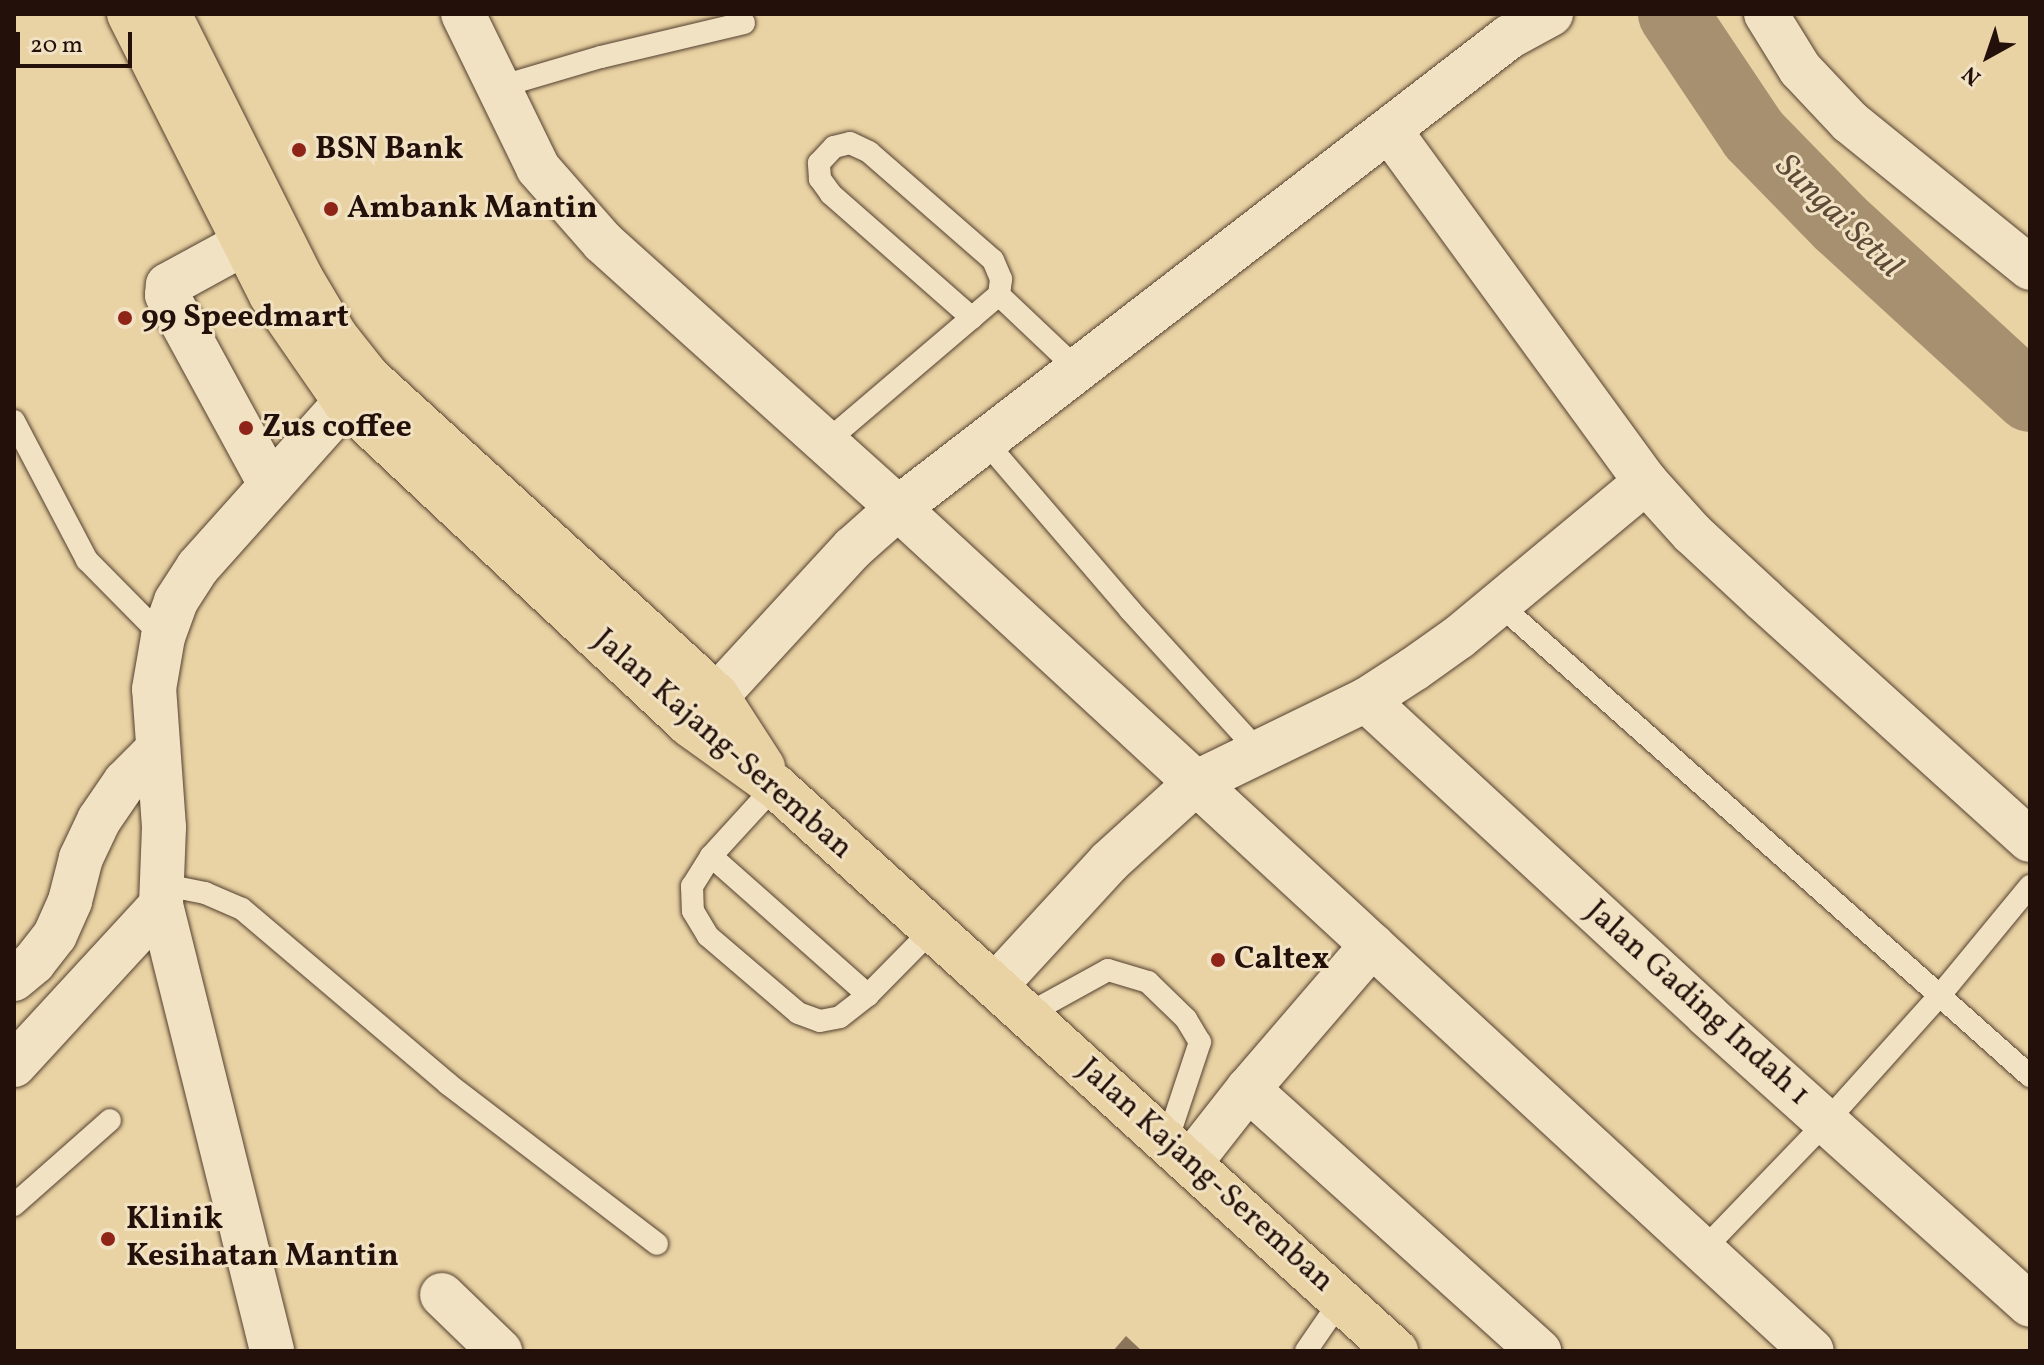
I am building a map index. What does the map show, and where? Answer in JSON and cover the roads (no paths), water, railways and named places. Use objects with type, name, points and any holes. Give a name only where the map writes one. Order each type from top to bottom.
[{"type":"main road","name":"Jalan Kajang-Seremban","points":[[129,14],[271,295],[356,390],[703,711],[775,786],[1396,1351]]},
{"type":"main road","points":[[169,14],[300,276],[335,335],[356,390]]},
{"type":"street","points":[[463,14],[538,168],[603,242],[1197,782],[1812,1351]]},
{"type":"street","points":[[703,711],[853,548],[898,508],[1390,131],[1506,25],[1551,14]]},
{"type":"street","points":[[1766,14],[1800,69],[1850,122],[2030,268]]},
{"type":"street","points":[[1390,131],[1646,482],[1692,533],[2030,840]]},
{"type":"street","points":[[245,243],[168,285],[167,295],[271,486]]},
{"type":"street","points":[[272,1351],[160,894],[164,827],[154,689],[163,637],[176,601],[198,567],[356,390]]},
{"type":"street","points":[[996,985],[1109,862],[1197,782],[1366,700],[1459,637],[1646,482]]},
{"type":"street","name":"Jalan Gading Indah 1","points":[[1366,700],[2030,1305]]},
{"type":"street","points":[[14,979],[34,962],[55,935],[70,901],[81,858],[99,820],[125,782],[158,749]]},
{"type":"street","points":[[14,1065],[160,894]]},
{"type":"street","points":[[1178,1152],[1248,1089],[1372,945]]},
{"type":"street","points":[[1248,1089],[1539,1351]]},
{"type":"street","points":[[442,1295],[500,1351]]},
{"type":"lane","points":[[499,87],[601,57],[744,23]]},
{"type":"lane","points":[[826,442],[972,318],[999,295],[1001,279],[993,260],[869,152],[850,143],[834,147],[819,163],[820,179],[831,194],[972,318]]},
{"type":"lane","points":[[999,295],[1078,370]]},
{"type":"lane","points":[[14,421],[87,560],[163,637]]},
{"type":"lane","points":[[984,440],[1130,610],[1260,753]]},
{"type":"lane","points":[[1498,603],[2030,1076]]},
{"type":"lane","points":[[775,786],[711,856],[692,886],[693,911],[708,936],[798,1013],[820,1021],[840,1017],[868,995],[933,929]]},
{"type":"lane","points":[[711,856],[868,995]]},
{"type":"lane","points":[[1703,1250],[1826,1122],[1941,994],[2030,886]]},
{"type":"lane","points":[[160,894],[205,893],[242,909],[448,1084],[657,1244]]},
{"type":"lane","points":[[1028,1014],[1108,970],[1148,982],[1186,1019],[1200,1042],[1178,1152]]},
{"type":"lane","points":[[14,1205],[110,1120]]},
{"type":"lane","points":[[1306,1351],[1341,1300]]},
{"type":"waterway","name":"Sungai Setul","points":[[1673,14],[1754,135],[1841,224],[2030,397]]},
{"type":"place","name":"BSN Bank","points":[[299,150]]},
{"type":"place","name":"Ambank Mantin","points":[[331,209]]},
{"type":"place","name":"99 Speedmart","points":[[125,318]]},
{"type":"place","name":"Zus coffee","points":[[246,428]]},
{"type":"place","name":"Caltex","points":[[1218,960]]},
{"type":"place","name":"Klinik Kesihatan Mantin","points":[[108,1239]]}]
